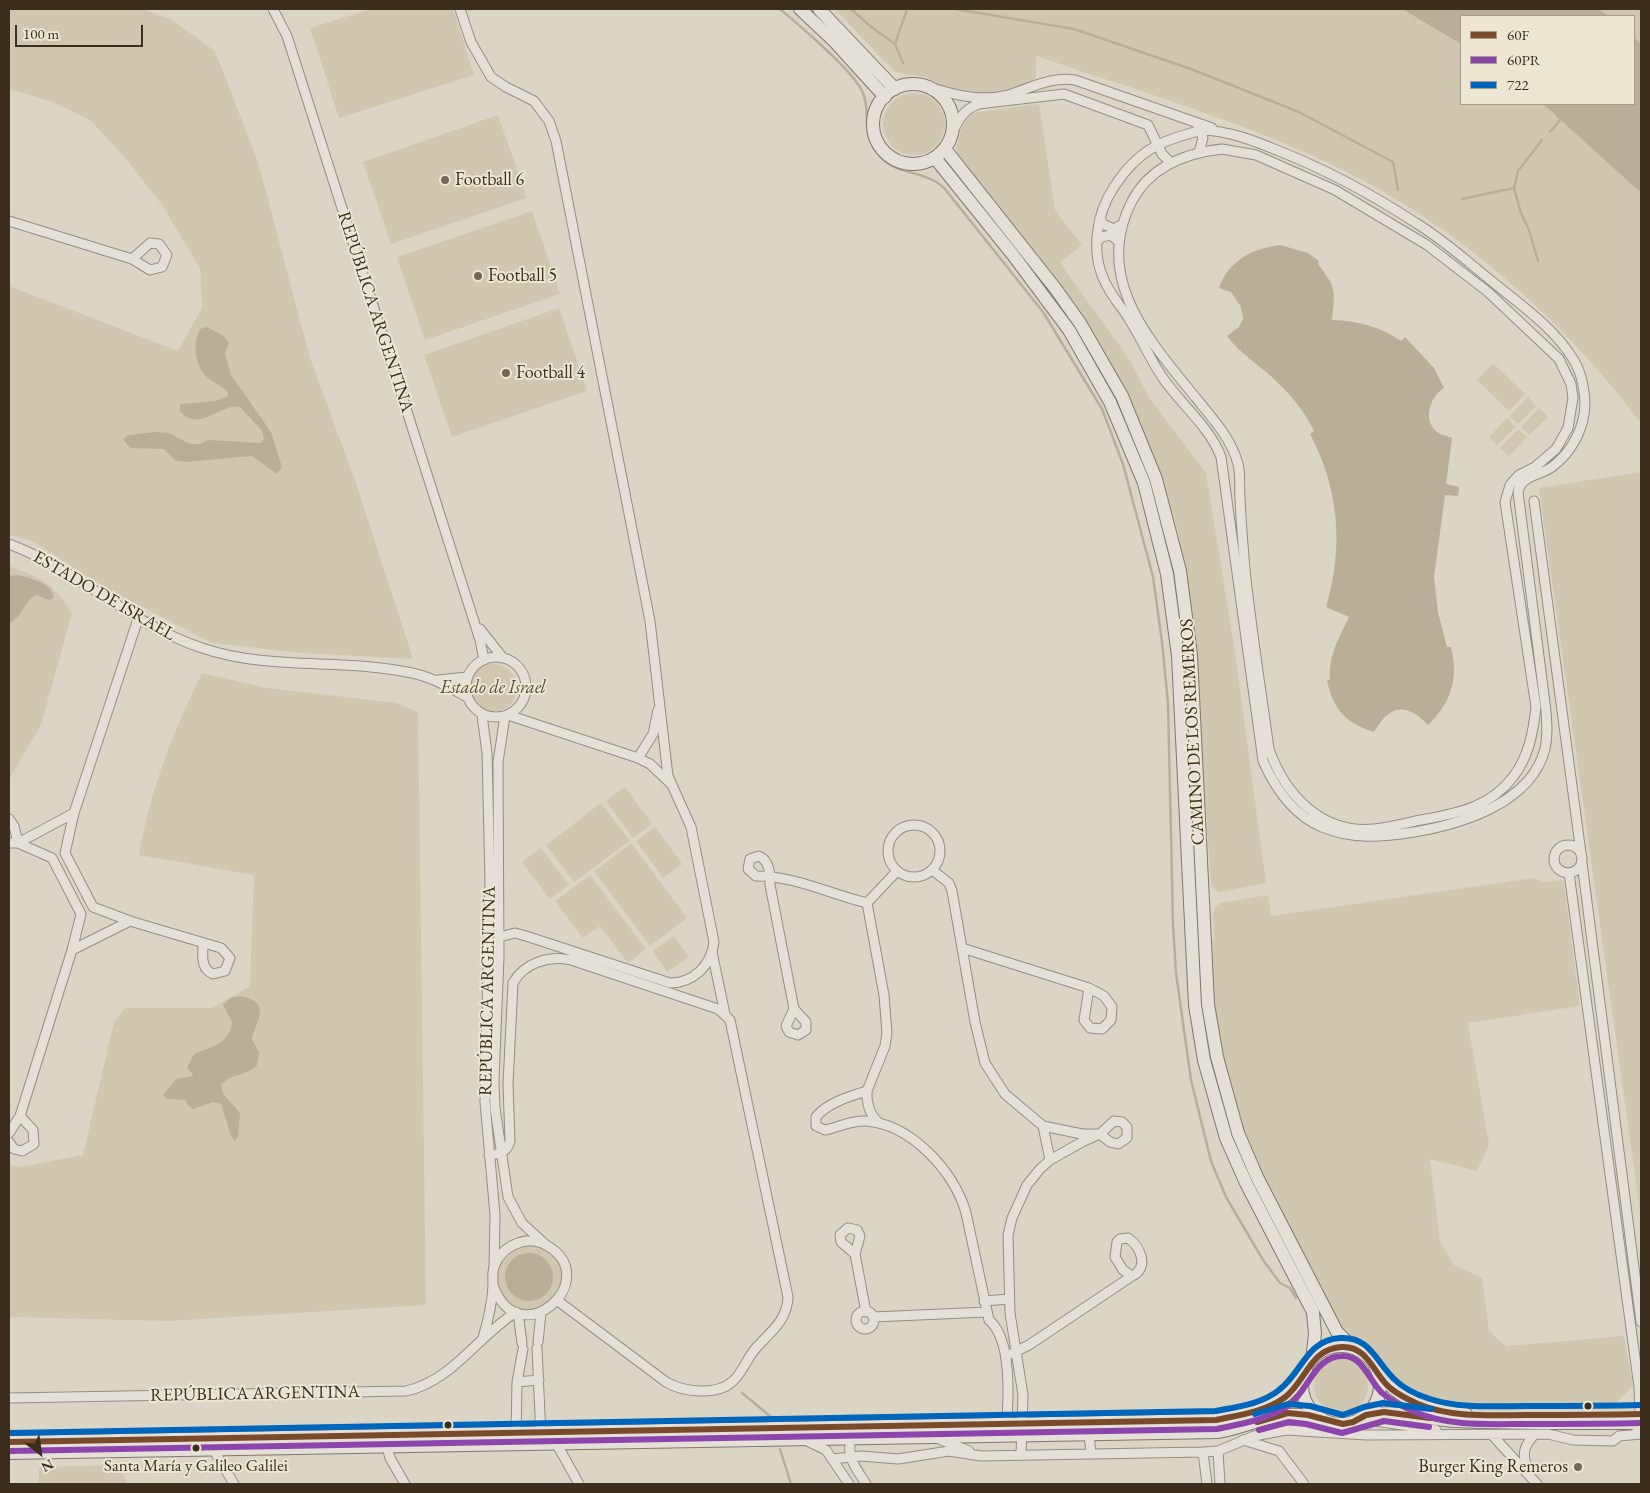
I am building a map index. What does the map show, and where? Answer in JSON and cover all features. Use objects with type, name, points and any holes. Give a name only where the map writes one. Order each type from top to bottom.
[{"type":"main road","points":[[800,9],[890,93]]},
{"type":"main road","points":[[819,9],[890,93]]},
{"type":"main road","points":[[907,85],[929,88],[938,93],[948,106],[953,121],[953,132],[940,153],[914,164],[893,159],[885,152],[874,133],[873,122],[875,112],[890,93],[907,85]]},
{"type":"main road","name":"CAMINO DE LOS REMEROS","points":[[940,153],[1050,281],[1080,323],[1122,396],[1156,479],[1180,571],[1191,655],[1208,1004],[1217,1058],[1238,1133],[1257,1177],[1337,1332],[1354,1348]]},
{"type":"main road","name":"CAMINO DE LOS REMEROS","points":[[940,153],[1069,330],[1110,402],[1144,483],[1167,574],[1178,656],[1195,1005],[1201,1044],[1226,1138],[1246,1183],[1312,1308],[1315,1334],[1309,1365]]},
{"type":"main road","points":[[10,1444],[1023,1429],[1216,1420],[1247,1414],[1271,1406],[1296,1387],[1309,1365],[1331,1348],[1354,1348],[1364,1354],[1373,1362],[1378,1374],[1398,1394],[1428,1408],[1456,1414],[1640,1422]]},
{"type":"main road","points":[[1309,1365],[1303,1381],[1307,1404],[1314,1413],[1324,1420]]},
{"type":"main road","points":[[1366,1415],[1378,1396],[1378,1374]]},
{"type":"main road","points":[[1023,1429],[1089,1434],[1218,1432],[1288,1413],[1308,1415],[1333,1423],[1353,1422],[1366,1415],[1384,1412],[1444,1421],[1484,1423],[1640,1422]]},
{"type":"main road","points":[[548,1437],[851,1438],[929,1436],[1006,1429]]},
{"type":"main road","points":[[10,1444],[213,1449],[387,1447],[516,1438]]},
{"type":"street","name":"REPÚBLICA ARGENTINA","points":[[273,9],[287,36],[472,617],[484,660]]},
{"type":"street","points":[[460,9],[472,42],[491,77],[534,101],[549,122],[556,141],[648,611],[660,697],[667,769],[691,826],[714,942],[712,952],[699,972],[688,980],[670,983],[526,936],[514,933],[499,938]]},
{"type":"street","points":[[929,88],[956,95],[988,98],[1007,95],[1064,78],[1075,80],[1302,160],[1360,190],[1417,223],[1520,303],[1565,348],[1578,368],[1585,402],[1583,418],[1577,438],[1567,454],[1551,468],[1526,478],[1519,485],[1518,492],[1546,711],[1548,732],[1545,750],[1537,768],[1528,778],[1497,806],[1471,818],[1422,830],[1377,838],[1349,836],[1321,827],[1300,815],[1288,803],[1271,779],[1260,750],[1221,457],[1212,440],[1164,380],[1129,318],[1105,283],[1100,267],[1097,240],[1105,201],[1125,170],[1157,143],[1200,131],[1222,132]]},
{"type":"street","points":[[953,132],[959,117],[968,108],[978,104],[1064,94],[1143,122],[1152,131],[1162,154],[1170,162]]},
{"type":"street","points":[[1195,122],[1203,138],[1199,152]]},
{"type":"street","points":[[1222,149],[1256,155],[1335,190],[1434,251],[1488,292],[1559,359],[1571,384],[1572,398],[1568,428],[1556,449],[1535,467],[1519,476],[1510,485],[1506,502],[1536,707],[1530,743],[1517,770],[1496,794],[1481,804],[1462,812],[1375,829],[1344,827],[1324,820],[1304,807],[1280,778],[1268,749],[1246,572],[1238,466],[1229,442],[1175,371],[1133,310],[1119,277],[1118,241],[1121,225],[1135,196],[1149,179],[1170,162],[1199,152],[1222,149]]},
{"type":"street","points":[[1100,218],[1108,228],[1114,229],[1121,225]]},
{"type":"street","points":[[9,221],[132,259]]},
{"type":"street","points":[[1097,240],[1111,235],[1118,241]]},
{"type":"street","points":[[1534,501],[1641,1322]]},
{"type":"street","name":"ESTADO DE ISRAEL","points":[[9,544],[56,567],[138,619],[184,642],[247,661],[383,669],[413,673],[435,680],[467,698]]},
{"type":"street","name":"REPÚBLICA ARGENTINA","points":[[472,617],[492,646],[504,658]]},
{"type":"street","points":[[138,619],[74,813],[65,853],[93,907],[130,922],[202,944]]},
{"type":"street","points":[[507,716],[523,701],[526,682],[516,665],[504,658],[484,660],[473,667],[467,677],[466,684],[467,698],[482,715],[492,718],[507,716],[638,758],[658,769],[673,786]]},
{"type":"street","name":"ESTADO DE ISRAEL","points":[[435,680],[467,677]]},
{"type":"street","points":[[638,758],[653,734],[660,697]]},
{"type":"street","name":"REPÚBLICA ARGENTINA","points":[[482,715],[487,752],[489,819],[489,1155],[494,1215],[494,1267]]},
{"type":"street","name":"REPÚBLICA ARGENTINA","points":[[507,716],[498,762],[499,956],[489,1089],[505,1186],[513,1208],[522,1223],[545,1244]]},
{"type":"street","points":[[1530,743],[1545,750]]},
{"type":"street","points":[[1517,770],[1528,778]]},
{"type":"street","points":[[14,843],[74,813]]},
{"type":"street","points":[[489,819],[499,818]]},
{"type":"street","points":[[9,819],[14,826],[14,843]]},
{"type":"street","points":[[913,825],[928,829],[938,841],[940,856],[932,870],[918,877],[904,875],[897,871],[889,858],[889,842],[899,830],[913,825]]},
{"type":"street","points":[[9,1133],[20,1116],[72,950],[81,914],[52,858],[14,843]]},
{"type":"street","points":[[1570,845],[1581,858],[1576,870],[1569,873],[1563,872],[1556,866],[1555,853],[1561,846],[1570,845]]},
{"type":"street","points":[[52,858],[65,853]]},
{"type":"street","points":[[932,870],[949,883],[981,1051],[985,1063],[1005,1094],[1043,1126],[1082,1134],[1100,1134],[1050,1160],[1027,1185],[1012,1218],[1008,1235],[1009,1299],[1015,1353],[1023,1395],[1021,1455]]},
{"type":"street","points":[[867,903],[897,871]]},
{"type":"street","points":[[832,1459],[861,1456],[898,1459],[948,1451],[981,1456],[1203,1452],[1218,1451],[1242,1440],[1286,1430],[1366,1435],[1548,1434],[1573,1440],[1613,1441],[1640,1422],[1639,1387],[1569,873]]},
{"type":"street","points":[[794,1009],[770,876],[786,878],[867,903]]},
{"type":"street","points":[[867,903],[884,994],[887,1033],[866,1098],[872,1117],[924,1148],[940,1163],[952,1180],[962,1200],[989,1320],[998,1330],[1004,1356],[1008,1386],[1006,1429]]},
{"type":"street","points":[[81,914],[93,907]]},
{"type":"street","points":[[72,950],[130,922]]},
{"type":"street","points":[[962,948],[1089,988],[1104,996],[1112,1007],[1111,1020],[1102,1029],[1090,1028],[1084,1020],[1089,988]]},
{"type":"street","points":[[558,1301],[666,1382],[676,1388],[692,1390],[711,1390],[731,1383],[746,1360],[785,1316],[788,1308],[788,1298],[734,1029],[725,1014],[712,952]]},
{"type":"street","points":[[488,956],[499,956]]},
{"type":"street","points":[[489,1155],[501,1154],[508,1148],[510,1140],[508,1084],[513,983],[530,966],[554,958],[571,960],[718,1009],[725,1014]]},
{"type":"street","points":[[867,1092],[848,1097],[824,1109],[817,1115],[816,1126],[826,1130],[855,1121],[878,1122]]},
{"type":"street","points":[[1600,1101],[1612,1100]]},
{"type":"street","points":[[9,1142],[14,1149],[22,1151],[34,1144],[33,1130],[20,1116]]},
{"type":"street","points":[[1043,1126],[1050,1160]]},
{"type":"street","points":[[483,1338],[493,1285],[494,1267],[505,1250],[514,1244],[529,1241],[545,1244],[561,1258],[566,1269],[564,1291],[558,1301],[541,1313],[517,1312],[501,1302],[493,1285]]},
{"type":"street","points":[[855,1254],[869,1314],[987,1312]]},
{"type":"street","points":[[1004,1356],[1015,1353],[1030,1345],[1037,1338],[1132,1276]]},
{"type":"street","points":[[1625,1286],[1636,1284]]},
{"type":"street","points":[[984,1301],[1009,1299]]},
{"type":"street","name":"REPÚBLICA ARGENTINA","points":[[9,1398],[406,1391],[428,1385],[470,1351],[497,1325],[517,1312]]},
{"type":"street","points":[[516,1438],[517,1382],[523,1350],[517,1312]]},
{"type":"street","points":[[541,1313],[537,1350],[539,1380],[548,1437],[579,1484]]},
{"type":"street","points":[[998,1330],[1012,1327]]},
{"type":"street","points":[[523,1350],[537,1350]]},
{"type":"street","points":[[517,1382],[539,1380]]},
{"type":"street","points":[[1353,1422],[1375,1421],[1392,1423],[1445,1434]]},
{"type":"street","points":[[1089,1434],[1091,1454]]},
{"type":"street","points":[[1491,1434],[1537,1484]]},
{"type":"street","points":[[1531,1477],[1525,1462],[1524,1451],[1525,1445],[1534,1435]]},
{"type":"street","points":[[929,1436],[981,1456]]},
{"type":"street","points":[[801,1438],[826,1450],[849,1484]]},
{"type":"street","points":[[851,1438],[848,1449],[850,1458],[866,1484]]},
{"type":"street","points":[[1242,1440],[1279,1452],[1304,1484]]},
{"type":"street","points":[[387,1447],[390,1458],[406,1484]]},
{"type":"street","points":[[213,1449],[234,1484]]},
{"type":"street","points":[[1218,1451],[1220,1484]]},
{"type":"street","points":[[1203,1452],[1207,1484]]},
{"type":"green space","points":[[9,9],[142,9],[171,19],[215,51],[258,162],[310,358],[356,483],[413,659],[301,653],[212,643],[104,587],[32,541],[9,535],[9,286],[178,351],[202,308],[200,268],[162,205],[128,161],[90,120],[53,102],[9,89]]},
{"type":"green space","points":[[371,9],[453,9],[474,75],[339,118],[310,28]]},
{"type":"green space","points":[[835,9],[1402,9],[1460,43],[1460,105],[1544,105],[1641,193],[1641,423],[1577,347],[1504,277],[1424,217],[1337,167],[1301,150],[1150,94],[1036,56],[1036,81],[984,94],[952,91],[928,78],[894,71]]},
{"type":"green space","points":[[1598,9],[1641,9],[1641,44],[1635,38],[1635,15],[1607,15]]},
{"type":"green space","points":[[914,93],[926,95],[936,102],[943,112],[945,124],[943,136],[936,146],[926,153],[914,155],[902,153],[892,146],[885,136],[883,124],[885,112],[892,102],[902,95]]},
{"type":"green space","points":[[1039,104],[1055,210],[1082,245],[1060,263],[1129,359],[1150,399],[1206,473],[1235,652],[1266,883],[1220,892],[1214,889],[1211,884],[1191,601],[1177,528],[1157,467],[1137,417],[958,155],[956,148],[967,117],[977,112]]},
{"type":"green space","name":"Football 6","points":[[498,115],[527,198],[391,244],[363,162]]},
{"type":"green space","name":"Football 5","points":[[532,211],[560,294],[425,340],[397,257]]},
{"type":"green space","name":"Football 4","points":[[559,308],[587,391],[452,437],[424,355]]},
{"type":"green space","points":[[1493,363],[1525,394],[1509,411],[1477,380]]},
{"type":"green space","points":[[1528,397],[1536,406],[1518,424],[1509,416]]},
{"type":"green space","points":[[1539,408],[1548,417],[1529,435],[1521,427]]},
{"type":"green space","points":[[1507,418],[1516,427],[1497,445],[1489,437]]},
{"type":"green space","points":[[1518,429],[1527,437],[1509,456],[1500,448]]},
{"type":"green space","points":[[1641,472],[1641,1218],[1539,488]]},
{"type":"green space","points":[[9,566],[45,582],[58,594],[72,613],[41,725],[9,779]]},
{"type":"green space","name":"Estado de Israel","points":[[488,664],[498,664],[510,671],[517,683],[517,693],[510,705],[498,712],[488,712],[480,708],[473,701],[469,693],[469,683],[473,675],[480,668]]},
{"type":"green space","points":[[202,673],[267,688],[397,703],[418,712],[426,1305],[169,1321],[9,1317],[9,1165],[20,1167],[83,1155],[114,1022],[125,1008],[212,1008],[250,986],[254,875],[139,855],[156,784],[181,718]]},
{"type":"green space","points":[[625,787],[652,824],[633,838],[606,801]]},
{"type":"green space","points":[[601,803],[630,841],[574,882],[546,845]]},
{"type":"green space","points":[[655,827],[682,864],[663,878],[636,841]]},
{"type":"green space","points":[[631,843],[687,918],[650,946],[594,871]]},
{"type":"green space","points":[[541,848],[569,885],[550,899],[522,862]]},
{"type":"green space","points":[[590,875],[646,949],[628,963],[600,926],[583,938],[555,901]]},
{"type":"green space","points":[[1533,878],[1545,882],[1562,880],[1564,883],[1580,1006],[1468,1023],[1489,1144],[1477,1171],[1430,1159],[1440,1241],[1454,1265],[1482,1278],[1489,1330],[1498,1340],[1507,1346],[1624,1336],[1633,1386],[1615,1404],[1513,1410],[1458,1409],[1422,1402],[1405,1394],[1386,1373],[1379,1358],[1371,1349],[1341,1333],[1309,1264],[1252,1156],[1235,1110],[1222,1060],[1214,1012],[1210,947],[1214,936],[1213,915],[1216,906],[1221,903],[1268,895],[1271,916]]},
{"type":"green space","points":[[674,936],[689,957],[667,972],[653,951]]},
{"type":"green space","points":[[531,1244],[552,1253],[561,1267],[561,1282],[553,1297],[541,1307],[526,1311],[511,1305],[498,1286],[496,1278],[496,1271],[503,1258],[523,1246]],"holes":[[[523,1254],[547,1262],[552,1275],[552,1281],[506,1286],[506,1271],[518,1256]]]},
{"type":"green space","points":[[1336,1359],[1346,1359],[1356,1363],[1364,1371],[1368,1386],[1364,1401],[1356,1409],[1346,1413],[1336,1413],[1326,1409],[1318,1401],[1314,1391],[1314,1381],[1318,1371],[1326,1363]]},
{"type":"green space","points":[[117,1465],[128,1484],[39,1484],[39,1467]]},
{"type":"shaded area","points":[[1402,9],[1598,9],[1607,15],[1460,15],[1460,43]]},
{"type":"shaded area","points":[[1635,38],[1641,44],[1641,193],[1544,105],[1635,105]]},
{"type":"shaded area","points":[[1280,245],[1308,253],[1319,261],[1318,264],[1332,285],[1334,302],[1332,320],[1368,325],[1401,341],[1405,337],[1434,368],[1444,388],[1432,402],[1429,415],[1432,427],[1437,432],[1452,438],[1446,484],[1459,487],[1458,496],[1445,495],[1434,577],[1438,612],[1447,647],[1451,647],[1454,670],[1451,690],[1447,699],[1436,717],[1428,725],[1412,713],[1398,710],[1386,716],[1374,732],[1348,720],[1333,700],[1327,680],[1330,680],[1332,655],[1349,617],[1326,607],[1332,585],[1335,562],[1336,519],[1333,497],[1320,455],[1310,434],[1314,431],[1302,411],[1293,398],[1270,375],[1238,349],[1227,336],[1239,327],[1243,319],[1241,307],[1231,292],[1219,288],[1223,278],[1235,263],[1260,249]]},
{"type":"shaded area","points":[[207,327],[224,336],[229,343],[225,354],[231,375],[271,432],[282,467],[277,474],[252,456],[185,462],[176,461],[164,449],[130,448],[123,439],[129,435],[155,432],[169,433],[190,444],[200,444],[208,440],[261,443],[264,439],[262,431],[240,407],[226,409],[202,419],[187,417],[180,411],[180,404],[216,401],[228,396],[228,392],[205,375],[197,358],[196,340],[200,329]]},
{"type":"shaded area","points":[[18,575],[50,588],[54,598],[49,600],[36,595],[28,601],[17,617],[9,623],[9,576]]},
{"type":"shaded area","points":[[240,996],[256,1002],[259,1007],[259,1018],[252,1039],[259,1053],[257,1065],[253,1069],[229,1078],[221,1085],[223,1094],[240,1113],[238,1136],[235,1141],[231,1136],[221,1104],[213,1102],[193,1109],[187,1104],[186,1100],[167,1099],[163,1095],[176,1079],[192,1076],[193,1074],[187,1068],[194,1054],[219,1044],[228,1035],[232,1022],[223,1005],[230,998]]},
{"type":"shaded area","points":[[529,1253],[538,1255],[546,1260],[551,1268],[553,1277],[551,1286],[546,1294],[538,1299],[529,1301],[520,1299],[512,1294],[507,1286],[505,1277],[507,1268],[512,1260],[520,1255]]},
{"type":"waterway","points":[[780,9],[826,49],[858,84],[865,101],[869,138],[879,155],[893,166],[928,178],[945,189],[1043,312],[1102,409],[1123,464],[1153,577],[1162,642],[1168,703],[1173,924],[1176,973],[1191,1080],[1211,1161],[1226,1197],[1263,1260],[1280,1283],[1290,1288],[1296,1298]]},
{"type":"waterway","points":[[851,9],[895,44],[903,63]]},
{"type":"waterway","points":[[895,44],[907,9]]},
{"type":"waterway","points":[[955,9],[1074,29],[1191,69],[1299,112],[1393,162],[1398,190]]},
{"type":"waterway","points":[[1550,132],[1561,119]]},
{"type":"waterway","points":[[1538,261],[1514,188],[1518,171],[1542,140]]},
{"type":"waterway","points":[[1462,199],[1514,188]]},
{"type":"waterway","points":[[742,1393],[771,1417],[774,1423]]},
{"type":"waterway","points":[[780,1449],[791,1484]]},
{"type":"transit line","name":"722","points":[[9,1433],[1215,1411],[1248,1404],[1272,1395],[1287,1383],[1305,1358],[1319,1345],[1329,1340],[1340,1338],[1350,1338],[1359,1341],[1372,1351],[1394,1379],[1406,1388],[1430,1399],[1442,1402],[1478,1406],[1641,1405]]},
{"type":"transit line","name":"60F","points":[[9,1442],[1216,1420],[1252,1412],[1277,1403],[1298,1383],[1315,1359],[1331,1349],[1342,1347],[1357,1350],[1363,1354],[1386,1384],[1397,1393],[1418,1404],[1444,1412],[1485,1415],[1641,1414]]},
{"type":"transit line","name":"60PR","points":[[9,1451],[1217,1429],[1254,1421],[1281,1410],[1296,1399],[1318,1368],[1325,1362],[1342,1356],[1349,1357],[1360,1364],[1382,1393],[1402,1406],[1428,1417],[1456,1422],[1485,1424],[1641,1423]]},
{"type":"transit line","name":"722","points":[[1255,1414],[1288,1404],[1310,1406],[1343,1415],[1364,1407],[1383,1403],[1431,1409]]},
{"type":"transit line","name":"60F","points":[[1257,1422],[1288,1413],[1308,1415],[1343,1424],[1353,1422],[1366,1415],[1384,1412],[1430,1418]]},
{"type":"transit line","name":"60PR","points":[[1259,1430],[1289,1422],[1342,1433],[1384,1421],[1429,1427]]},
{"type":"place","name":"Football 6","points":[[445,180]]},
{"type":"place","name":"Football 5","points":[[478,276]]},
{"type":"place","name":"Football 4","points":[[506,373]]},
{"type":"place","name":"Santa María y Galileo Galilei","points":[[196,1448]]},
{"type":"place","name":"Burger King Remeros","points":[[1578,1467]]}]
